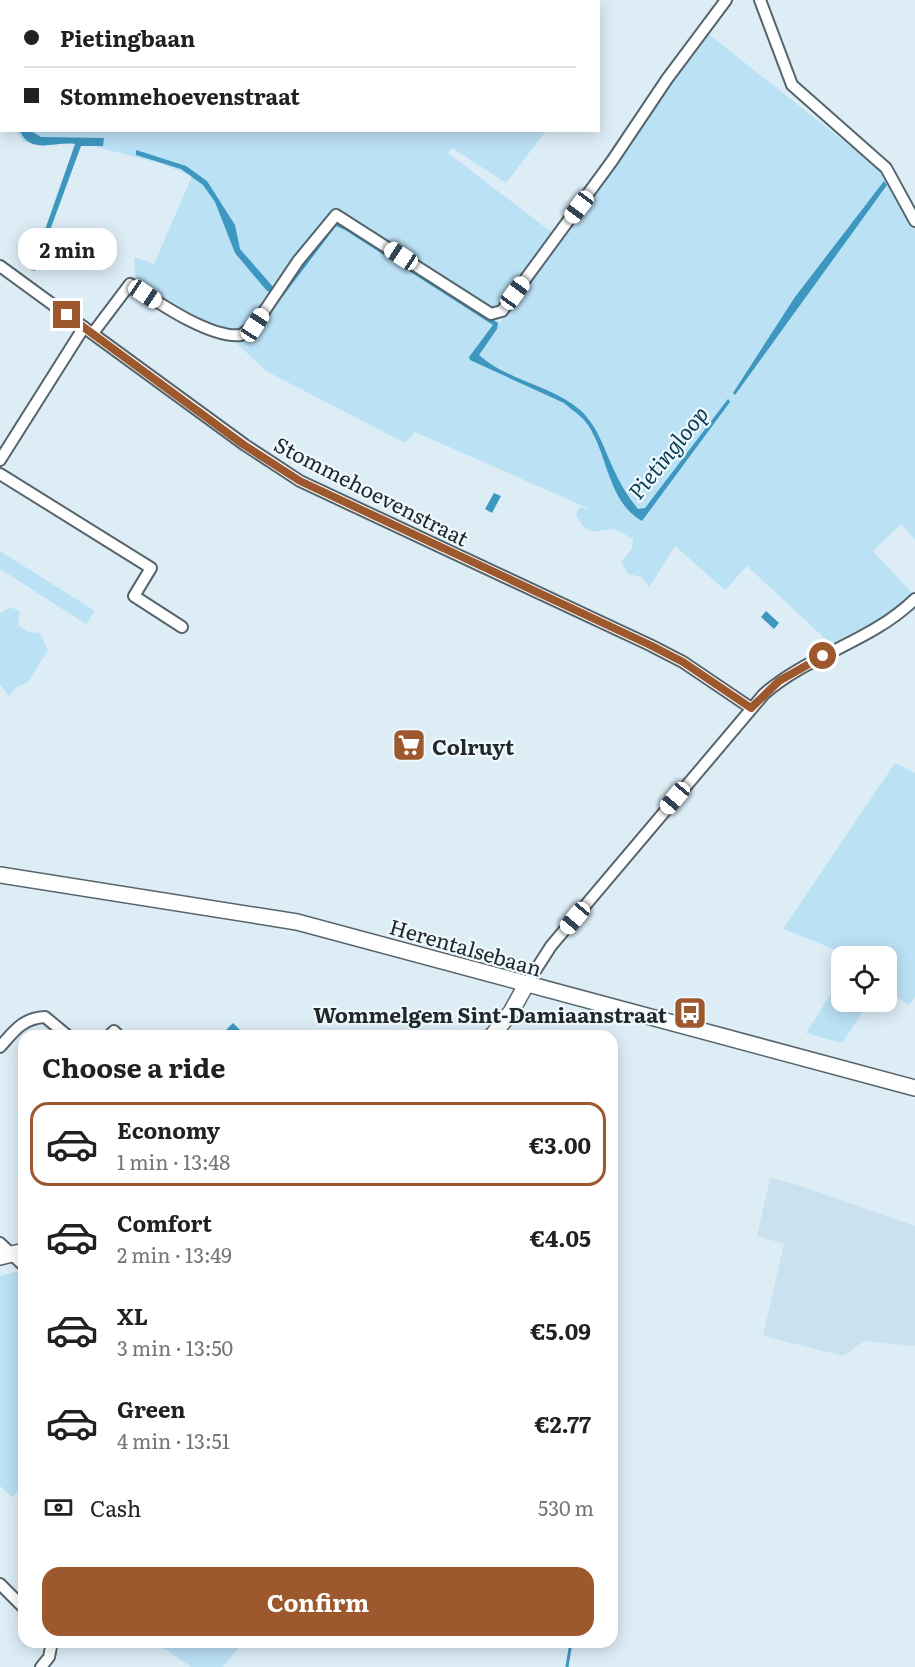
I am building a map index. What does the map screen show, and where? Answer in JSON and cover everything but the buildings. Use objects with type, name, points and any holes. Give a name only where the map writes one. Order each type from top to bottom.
[{"type":"main road","name":"Herentalsebaan","points":[[0,874],[297,922],[915,1088]]},
{"type":"main road","points":[[497,1030],[511,1012],[526,985]]},
{"type":"street","points":[[0,460],[88,330],[130,284],[180,316],[233,336],[241,335],[255,325],[275,292],[336,215],[491,314],[502,311],[726,0]]},
{"type":"street","points":[[760,0],[792,85],[886,168],[915,221]]},
{"type":"street","name":"Stommehoevenstraat","points":[[0,266],[253,451],[300,481],[650,645],[683,662],[751,708]]},
{"type":"street","points":[[0,474],[151,568],[134,596],[182,627]]},
{"type":"street","points":[[526,985],[551,946],[771,687],[794,670],[873,632],[915,599]]},
{"type":"street","points":[[0,1047],[23,1021],[34,1017],[45,1017],[61,1030]]},
{"type":"street","points":[[0,1243],[12,1254]]},
{"type":"street","points":[[0,1584],[18,1602]]},
{"type":"street","points":[[41,1667],[49,1657],[51,1648]]},
{"type":"shaded area","points":[[706,32],[884,173],[915,231],[915,540],[901,524],[873,551],[912,593],[885,616],[831,644],[747,566],[725,590],[675,546],[649,588],[642,577],[628,574],[621,562],[632,549],[633,539],[616,530],[595,532],[586,529],[576,515],[579,507],[590,509],[415,432],[405,443],[266,371],[232,339],[246,337],[337,220],[500,323],[621,159]]},
{"type":"shaded area","points":[[17,132],[545,132],[506,183],[452,148],[448,153],[554,234],[502,304],[492,308],[335,211],[254,320],[243,329],[220,328],[173,307],[136,285],[134,257],[154,264],[192,176],[162,164],[74,141],[23,142]]},
{"type":"shaded area","points":[[0,551],[95,611],[86,624],[0,569]]},
{"type":"shaded area","points":[[11,607],[20,612],[18,625],[28,632],[40,633],[48,650],[28,682],[17,687],[9,696],[0,685],[0,613]]},
{"type":"shaded area","points":[[895,763],[915,773],[915,997],[909,1005],[897,997],[897,946],[831,946],[831,948],[783,929]]},
{"type":"shaded area","points":[[831,994],[831,1012],[862,1012],[842,1043],[806,1033]]},
{"type":"shaded area","points":[[770,1178],[798,1185],[915,1226],[915,1346],[864,1341],[843,1356],[763,1336],[784,1244],[757,1236]]},
{"type":"shaded area","points":[[18,1272],[18,1492],[12,1497],[0,1486],[0,1276]]},
{"type":"shaded area","points":[[164,1648],[238,1648],[223,1667],[191,1667]]},
{"type":"water","points":[[21,132],[33,132],[41,137],[104,138],[103,146],[81,146],[35,271],[31,270],[75,144],[37,145],[24,138]]},
{"type":"water","points":[[136,150],[186,166],[207,181],[235,225],[240,249],[274,288],[271,292],[267,291],[235,253],[215,202],[203,185],[181,169],[136,155]]},
{"type":"water","points":[[884,181],[887,185],[735,395],[733,393],[795,297]]},
{"type":"water","points":[[339,222],[498,323],[497,329],[479,355],[490,364],[556,395],[580,410],[596,430],[619,480],[638,509],[645,508],[728,399],[730,402],[642,521],[622,502],[615,490],[595,437],[580,416],[564,403],[470,360],[469,357],[493,325],[345,230],[336,226],[283,296],[279,296],[278,292],[333,223]]},
{"type":"water","points":[[494,493],[501,496],[492,513],[485,509]]},
{"type":"water","points":[[766,611],[779,623],[774,629],[761,617]]},
{"type":"water","points":[[233,1023],[240,1030],[226,1030]]},
{"type":"waterway","points":[[567,1667],[570,1648]]},
{"type":"place","name":"Colruyt","points":[[409,745]]},
{"type":"place","name":"Wommelgem Sint-Damiaanstraat","points":[[690,1013]]},
{"type":"route","points":[[67,315],[244,445],[300,481],[650,645],[683,662],[751,708],[764,694],[794,670],[823,656]]},
{"type":"water label","name":"Pietingloop","points":[[667,452]]}]
